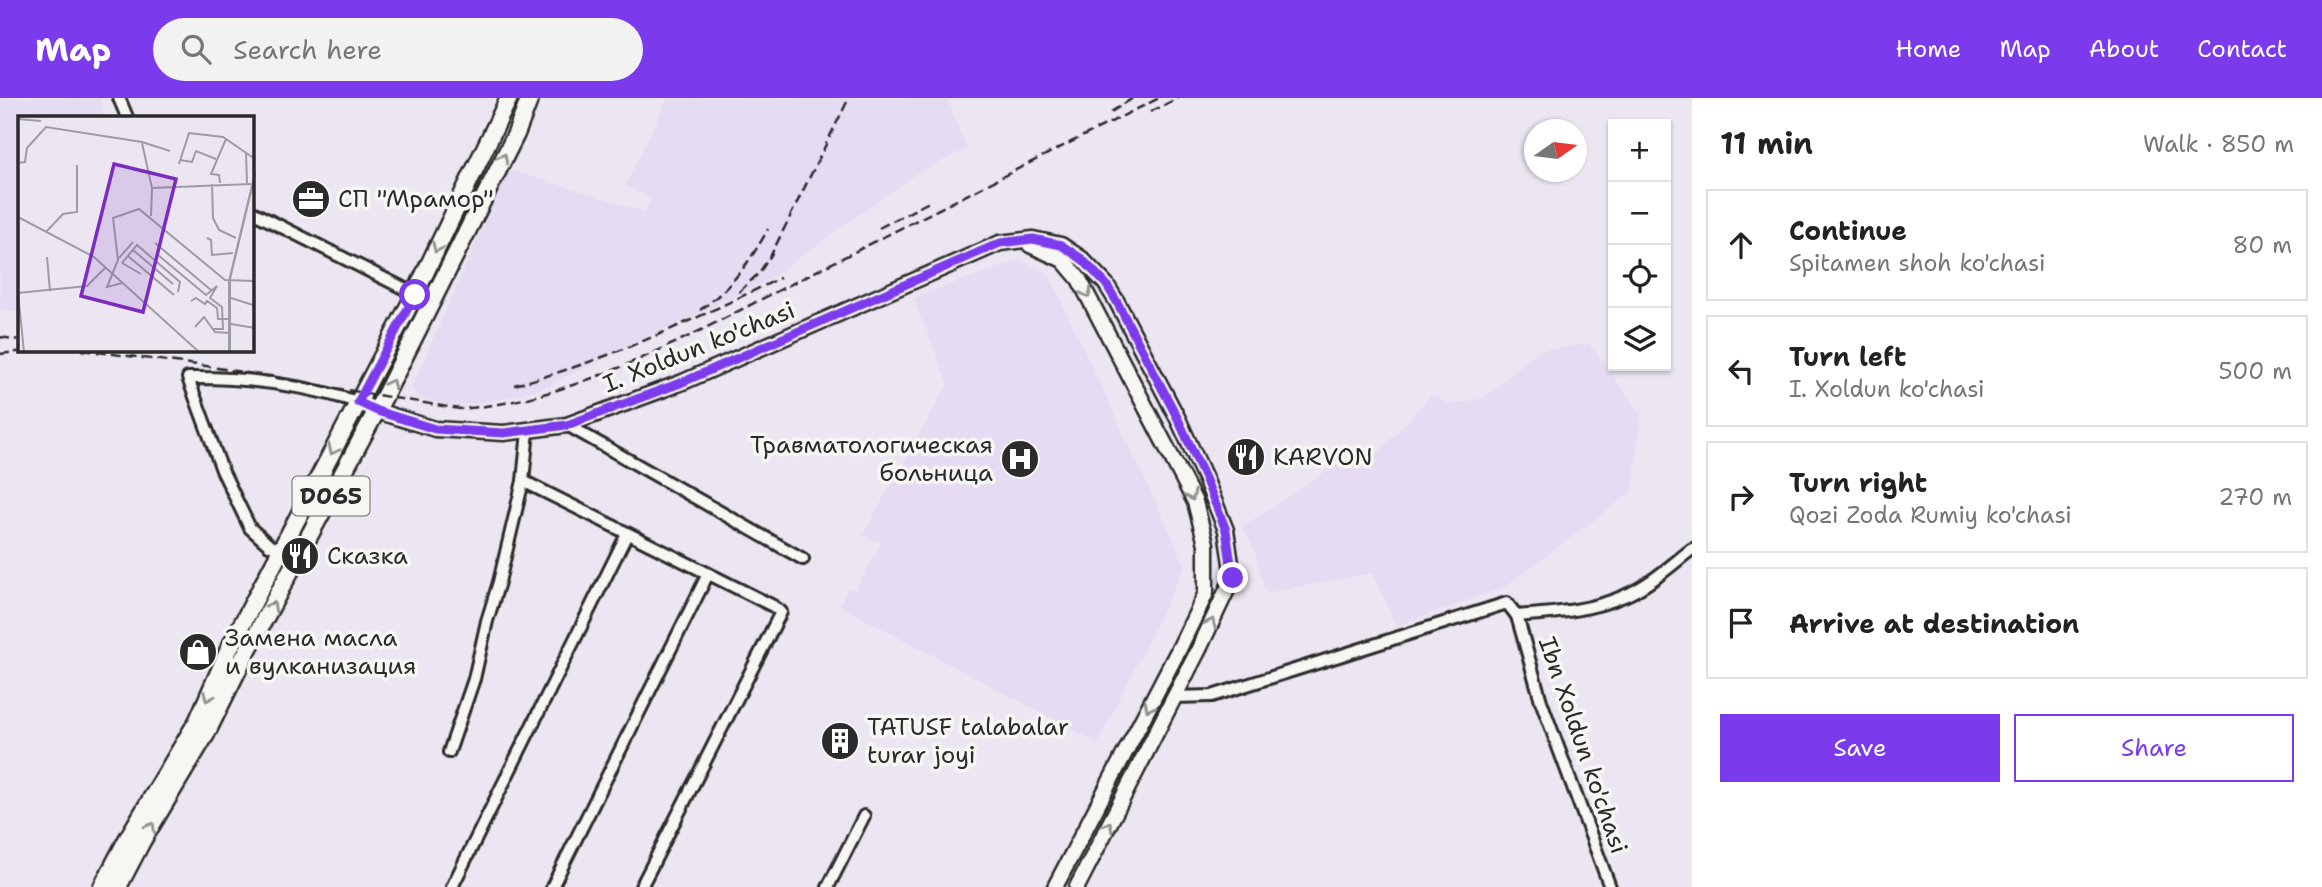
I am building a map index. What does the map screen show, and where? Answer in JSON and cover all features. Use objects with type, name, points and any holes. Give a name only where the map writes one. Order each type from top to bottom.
[{"type":"main road","name":"D065","points":[[102,887],[198,720],[230,648],[415,295],[509,98]]},
{"type":"main road","name":"D065","points":[[118,887],[142,841],[206,734],[244,657],[377,411],[516,134],[530,98]]},
{"type":"street","points":[[119,98],[127,116]]},
{"type":"street","points":[[254,213],[415,295]]},
{"type":"street","name":"I. Xoldun ko'chasi","points":[[358,402],[377,411],[435,429],[504,433],[567,425],[683,382],[1000,243],[1033,239],[1048,241],[1072,251],[1091,267],[1117,302],[1178,419],[1226,530],[1233,578],[1174,697]]},
{"type":"street","points":[[1015,241],[1054,254],[1063,260],[1079,279],[1195,502],[1206,544],[1206,593],[1055,887]]},
{"type":"street","points":[[282,551],[269,545],[250,528],[222,470],[188,378],[230,377],[323,391],[358,402]]},
{"type":"street","points":[[567,425],[803,559]]},
{"type":"street","points":[[449,752],[474,679],[523,481],[528,431]]},
{"type":"street","points":[[523,481],[781,612],[641,887]]},
{"type":"street","points":[[452,887],[627,534]]},
{"type":"street","points":[[1077,887],[1174,697],[1212,696],[1507,603],[1517,616],[1577,611],[1626,596],[1692,549]]},
{"type":"street","points":[[552,887],[708,574]]},
{"type":"street","name":"Ibn Xoldun ko'chasi","points":[[1517,616],[1541,701],[1610,887]]},
{"type":"street","points":[[828,887],[864,816]]},
{"type":"shaded area","points":[[0,98],[99,98],[105,116],[18,116],[18,312],[0,309]]},
{"type":"shaded area","points":[[668,98],[947,98],[967,149],[917,173],[770,279],[541,389],[487,402],[454,406],[422,399],[411,389],[508,170],[644,212],[651,199],[625,186]]},
{"type":"shaded area","name":"Травматологическая больница","points":[[1019,260],[1048,273],[1185,565],[1098,743],[839,605],[849,588],[855,590],[882,543],[863,535],[948,383],[913,298]]},
{"type":"shaded area","points":[[1589,344],[1641,413],[1633,491],[1503,588],[1396,626],[1373,573],[1265,593],[1255,551],[1242,527],[1346,458],[1376,455],[1432,395],[1450,405],[1484,398],[1537,351]]},
{"type":"railway","points":[[739,292],[759,273],[771,255],[849,98]]},
{"type":"railway","points":[[1111,112],[1133,98]]},
{"type":"railway","points":[[98,352],[206,366],[460,409],[505,403],[593,378],[677,342],[1159,98]]},
{"type":"railway","points":[[1150,112],[1178,98]]},
{"type":"railway","points":[[879,228],[929,202]]},
{"type":"railway","points":[[700,310],[739,274],[768,229]]},
{"type":"railway","points":[[514,385],[617,352],[780,278]]},
{"type":"railway","points":[[0,337],[18,340]]},
{"type":"railway","points":[[0,354],[18,352]]},
{"type":"place","name":"СП \"Мрамор\"","points":[[311,199]]},
{"type":"place","name":"KARVON","points":[[1246,457]]},
{"type":"place","name":"Травматологическая больница","points":[[1020,459]]},
{"type":"place","name":"Сказка","points":[[300,556]]},
{"type":"place","name":"Замена масла и вулканизация","points":[[198,652]]},
{"type":"place","name":"TATUSF talabalar turar joyi","points":[[840,741]]},
{"type":"route","points":[[415,295],[358,402],[377,411],[435,429],[504,433],[567,425],[683,382],[1000,243],[1033,239],[1061,245],[1091,267],[1106,284],[1178,419],[1226,530],[1233,578]]}]
